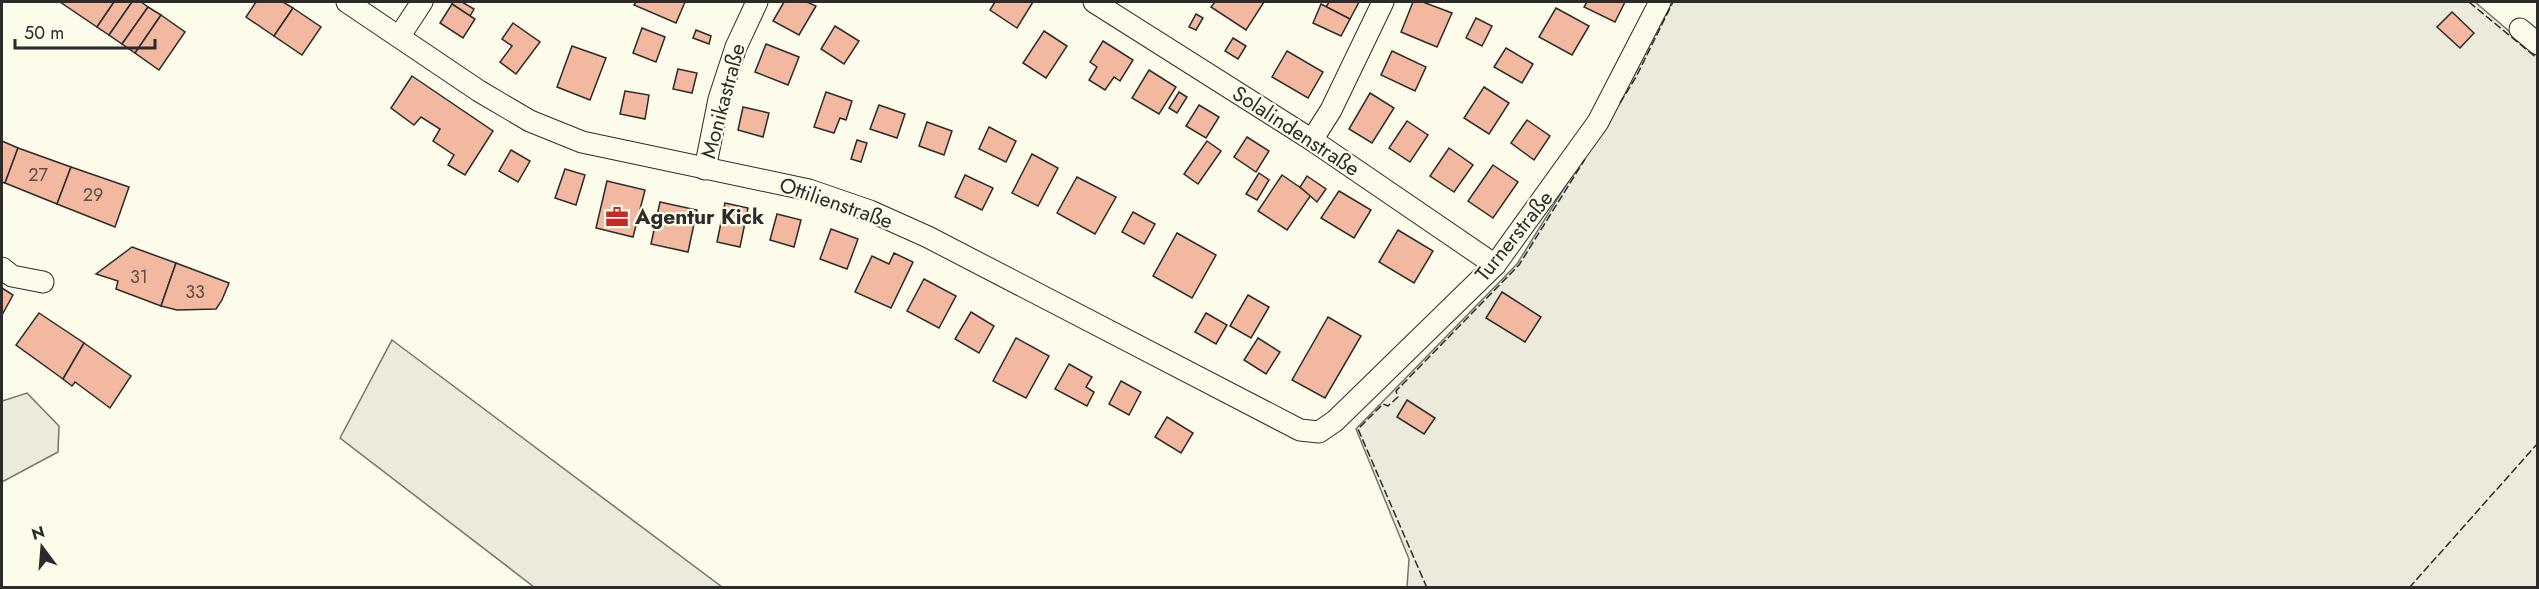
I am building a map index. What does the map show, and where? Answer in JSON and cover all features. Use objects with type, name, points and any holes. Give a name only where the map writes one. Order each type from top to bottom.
[{"type":"street","name":"Ottilienstraße","points":[[347,2],[479,91],[530,120],[582,142],[809,190],[870,211],[928,237],[1300,430],[1319,432]]},
{"type":"street","points":[[399,37],[422,2]]},
{"type":"street","name":"Monikastraße","points":[[705,169],[719,99],[736,47],[757,2]]},
{"type":"street","name":"Solalindenstraße","points":[[1094,2],[1312,140],[1496,265]]},
{"type":"street","points":[[1312,140],[1331,110],[1383,2]]},
{"type":"street","name":"Turnerstraße","points":[[1319,432],[1335,421],[1496,265],[1598,122],[1660,2]]},
{"type":"street","points":[[2520,29],[2538,44]]},
{"type":"street","points":[[2,268],[12,276],[43,282]]},
{"type":"shaded area","points":[[1670,2],[2475,2],[2537,55],[2537,587],[1407,587],[1409,559],[1356,429],[1517,264],[1635,74]]},
{"type":"shaded area","points":[[392,340],[722,587],[534,587],[340,438]]},
{"type":"shaded area","points":[[27,393],[59,426],[58,452],[2,482],[2,401]]},
{"type":"building","points":[[60,2],[114,2],[97,27]]},
{"type":"building","points":[[114,2],[132,2],[109,35],[97,27]]},
{"type":"building","points":[[132,2],[141,2],[148,7],[122,44],[109,35]]},
{"type":"building","points":[[256,2],[283,2],[293,8],[274,36],[246,17]]},
{"type":"building","points":[[462,2],[474,9],[470,16],[452,4]]},
{"type":"building","points":[[636,2],[685,2],[676,23],[634,5]]},
{"type":"building","points":[[784,2],[807,2],[816,6],[799,35],[773,21]]},
{"type":"building","points":[[995,2],[1033,2],[1017,28],[990,10]]},
{"type":"building","points":[[1215,2],[1264,2],[1246,30],[1211,7]]},
{"type":"building","points":[[1329,2],[1359,2],[1350,19],[1326,7]]},
{"type":"building","points":[[1413,2],[1423,2],[1452,13],[1437,47],[1401,32]]},
{"type":"building","points":[[1587,2],[1625,2],[1615,22],[1584,7]]},
{"type":"building","points":[[452,4],[475,19],[463,38],[440,23]]},
{"type":"building","points":[[1321,4],[1350,19],[1341,36],[1313,23]]},
{"type":"building","points":[[148,7],[161,15],[135,53],[122,44]]},
{"type":"building","points":[[293,8],[321,27],[302,55],[274,36]]},
{"type":"building","points":[[1556,8],[1589,26],[1572,55],[1539,37]]},
{"type":"building","points":[[2452,12],[2474,33],[2460,48],[2437,27]]},
{"type":"building","points":[[1196,14],[1203,18],[1196,30],[1189,27]]},
{"type":"building","points":[[161,15],[185,32],[159,70],[135,53]]},
{"type":"building","points":[[1476,18],[1492,26],[1482,46],[1466,38]]},
{"type":"building","points":[[513,23],[540,42],[516,74],[500,62],[512,46],[502,39]]},
{"type":"building","points":[[835,26],[859,41],[844,64],[821,49]]},
{"type":"building","points":[[642,28],[665,37],[656,62],[633,53]]},
{"type":"building","points":[[696,30],[711,36],[709,44],[693,38]]},
{"type":"building","points":[[1044,31],[1067,46],[1046,78],[1023,63]]},
{"type":"building","points":[[1233,38],[1246,46],[1238,59],[1225,51]]},
{"type":"building","points":[[1103,41],[1133,60],[1120,81],[1114,77],[1105,90],[1089,80],[1097,67],[1090,62]]},
{"type":"building","points":[[766,44],[799,57],[788,85],[755,72]]},
{"type":"building","points":[[572,46],[606,58],[590,100],[557,87]]},
{"type":"building","points":[[1506,48],[1533,64],[1522,83],[1494,67]]},
{"type":"building","points":[[1287,51],[1323,72],[1308,98],[1272,77]]},
{"type":"building","points":[[1392,51],[1426,67],[1415,91],[1381,75]]},
{"type":"building","points":[[678,69],[697,73],[692,93],[673,89]]},
{"type":"building","points":[[1149,70],[1176,87],[1159,114],[1132,98]]},
{"type":"building","points":[[412,76],[493,131],[465,175],[448,165],[454,155],[433,141],[440,129],[421,117],[414,125],[391,108]]},
{"type":"building","points":[[1484,87],[1509,103],[1489,134],[1464,118]]},
{"type":"building","points":[[625,91],[649,95],[645,119],[620,114]]},
{"type":"building","points":[[826,92],[852,101],[846,120],[840,118],[834,133],[814,127]]},
{"type":"building","points":[[1179,92],[1187,97],[1177,113],[1169,108]]},
{"type":"building","points":[[1370,93],[1394,108],[1372,143],[1349,129]]},
{"type":"building","points":[[879,105],[905,114],[897,138],[870,129]]},
{"type":"building","points":[[1199,105],[1219,117],[1206,138],[1186,126]]},
{"type":"building","points":[[743,107],[769,113],[763,137],[738,130]]},
{"type":"building","points":[[1527,120],[1550,136],[1534,160],[1511,143]]},
{"type":"building","points":[[1407,121],[1428,135],[1410,162],[1389,148]]},
{"type":"building","points":[[927,122],[952,131],[944,155],[919,146]]},
{"type":"building","points":[[989,127],[1016,141],[1006,162],[979,149]]},
{"type":"building","points":[[1247,137],[1269,151],[1256,172],[1234,157]]},
{"type":"building","points":[[857,140],[867,143],[861,162],[851,159]]},
{"type":"building","points":[[2,141],[18,148],[5,183],[2,182]]},
{"type":"building","points":[[1207,141],[1221,151],[1198,184],[1184,174]]},
{"type":"building","points":[[18,148],[71,167],[57,204],[5,183]]},
{"type":"building","points":[[1449,148],[1473,165],[1454,192],[1430,176]]},
{"type":"building","points":[[511,150],[530,161],[518,182],[499,171]]},
{"type":"building","points":[[1032,154],[1058,168],[1038,206],[1012,193]]},
{"type":"building","points":[[1493,165],[1518,182],[1493,218],[1468,201]]},
{"type":"building","points":[[71,167],[129,187],[115,227],[57,204]]},
{"type":"building","points":[[565,169],[585,175],[576,205],[555,198]]},
{"type":"building","points":[[1259,173],[1269,180],[1257,200],[1246,194]]},
{"type":"building","points":[[965,175],[993,188],[982,210],[955,197]]},
{"type":"building","points":[[1282,175],[1311,195],[1287,230],[1258,211]]},
{"type":"building","points":[[1307,176],[1326,189],[1317,202],[1300,187]]},
{"type":"building","points":[[1077,177],[1116,197],[1095,234],[1057,213]]},
{"type":"building","points":[[607,181],[645,190],[633,237],[596,228]]},
{"type":"building","points":[[1339,191],[1371,210],[1354,238],[1321,218]]},
{"type":"building","points":[[660,202],[697,210],[688,252],[651,244]]},
{"type":"building","points":[[725,203],[748,208],[740,247],[717,242]]},
{"type":"building","points":[[1133,212],[1155,224],[1144,244],[1122,232]]},
{"type":"building","points":[[777,214],[801,220],[794,247],[770,240]]},
{"type":"building","points":[[831,229],[858,239],[847,269],[820,259]]},
{"type":"building","points":[[1398,230],[1433,251],[1414,283],[1379,262]]},
{"type":"building","points":[[1177,233],[1216,255],[1192,298],[1153,276]]},
{"type":"building","points":[[132,247],[176,263],[161,306],[116,289],[118,281],[96,274]]},
{"type":"building","points":[[894,253],[913,262],[891,308],[855,292],[872,256],[889,264]]},
{"type":"building","points":[[176,263],[229,283],[216,309],[177,310],[161,306]]},
{"type":"building","points":[[924,279],[956,296],[939,328],[907,311]]},
{"type":"building","points":[[2,288],[13,295],[2,315]]},
{"type":"building","points":[[1502,292],[1541,317],[1525,342],[1486,318]]},
{"type":"building","points":[[1248,295],[1269,307],[1251,338],[1230,326]]},
{"type":"building","points":[[971,312],[994,326],[979,353],[955,339]]},
{"type":"building","points":[[39,313],[84,343],[63,379],[16,345]]},
{"type":"building","points":[[1206,313],[1227,325],[1216,344],[1195,332]]},
{"type":"building","points":[[1328,317],[1361,336],[1325,398],[1292,380]]},
{"type":"building","points":[[1016,338],[1049,356],[1026,398],[993,381]]},
{"type":"building","points":[[1258,338],[1280,352],[1266,374],[1244,360]]},
{"type":"building","points":[[84,343],[131,376],[110,408],[75,382],[72,386],[63,379]]},
{"type":"building","points":[[1069,364],[1092,377],[1086,387],[1094,392],[1087,406],[1055,389]]},
{"type":"building","points":[[1121,381],[1141,392],[1129,415],[1109,404]]},
{"type":"building","points":[[1407,400],[1435,418],[1424,434],[1397,417]]},
{"type":"building","points":[[1167,417],[1193,433],[1181,453],[1155,437]]},
{"type":"fence","points":[[1620,103],[1636,77],[1673,2]]},
{"type":"fence","points":[[2469,2],[2538,59]]},
{"type":"fence","points":[[1427,588],[1358,429],[1383,404],[1388,406],[1398,397],[1396,391],[1519,265],[1585,159]]},
{"type":"fence","points":[[2409,588],[2538,443]]},
{"type":"place","name":"Agentur Kick","points":[[617,217]]}]
